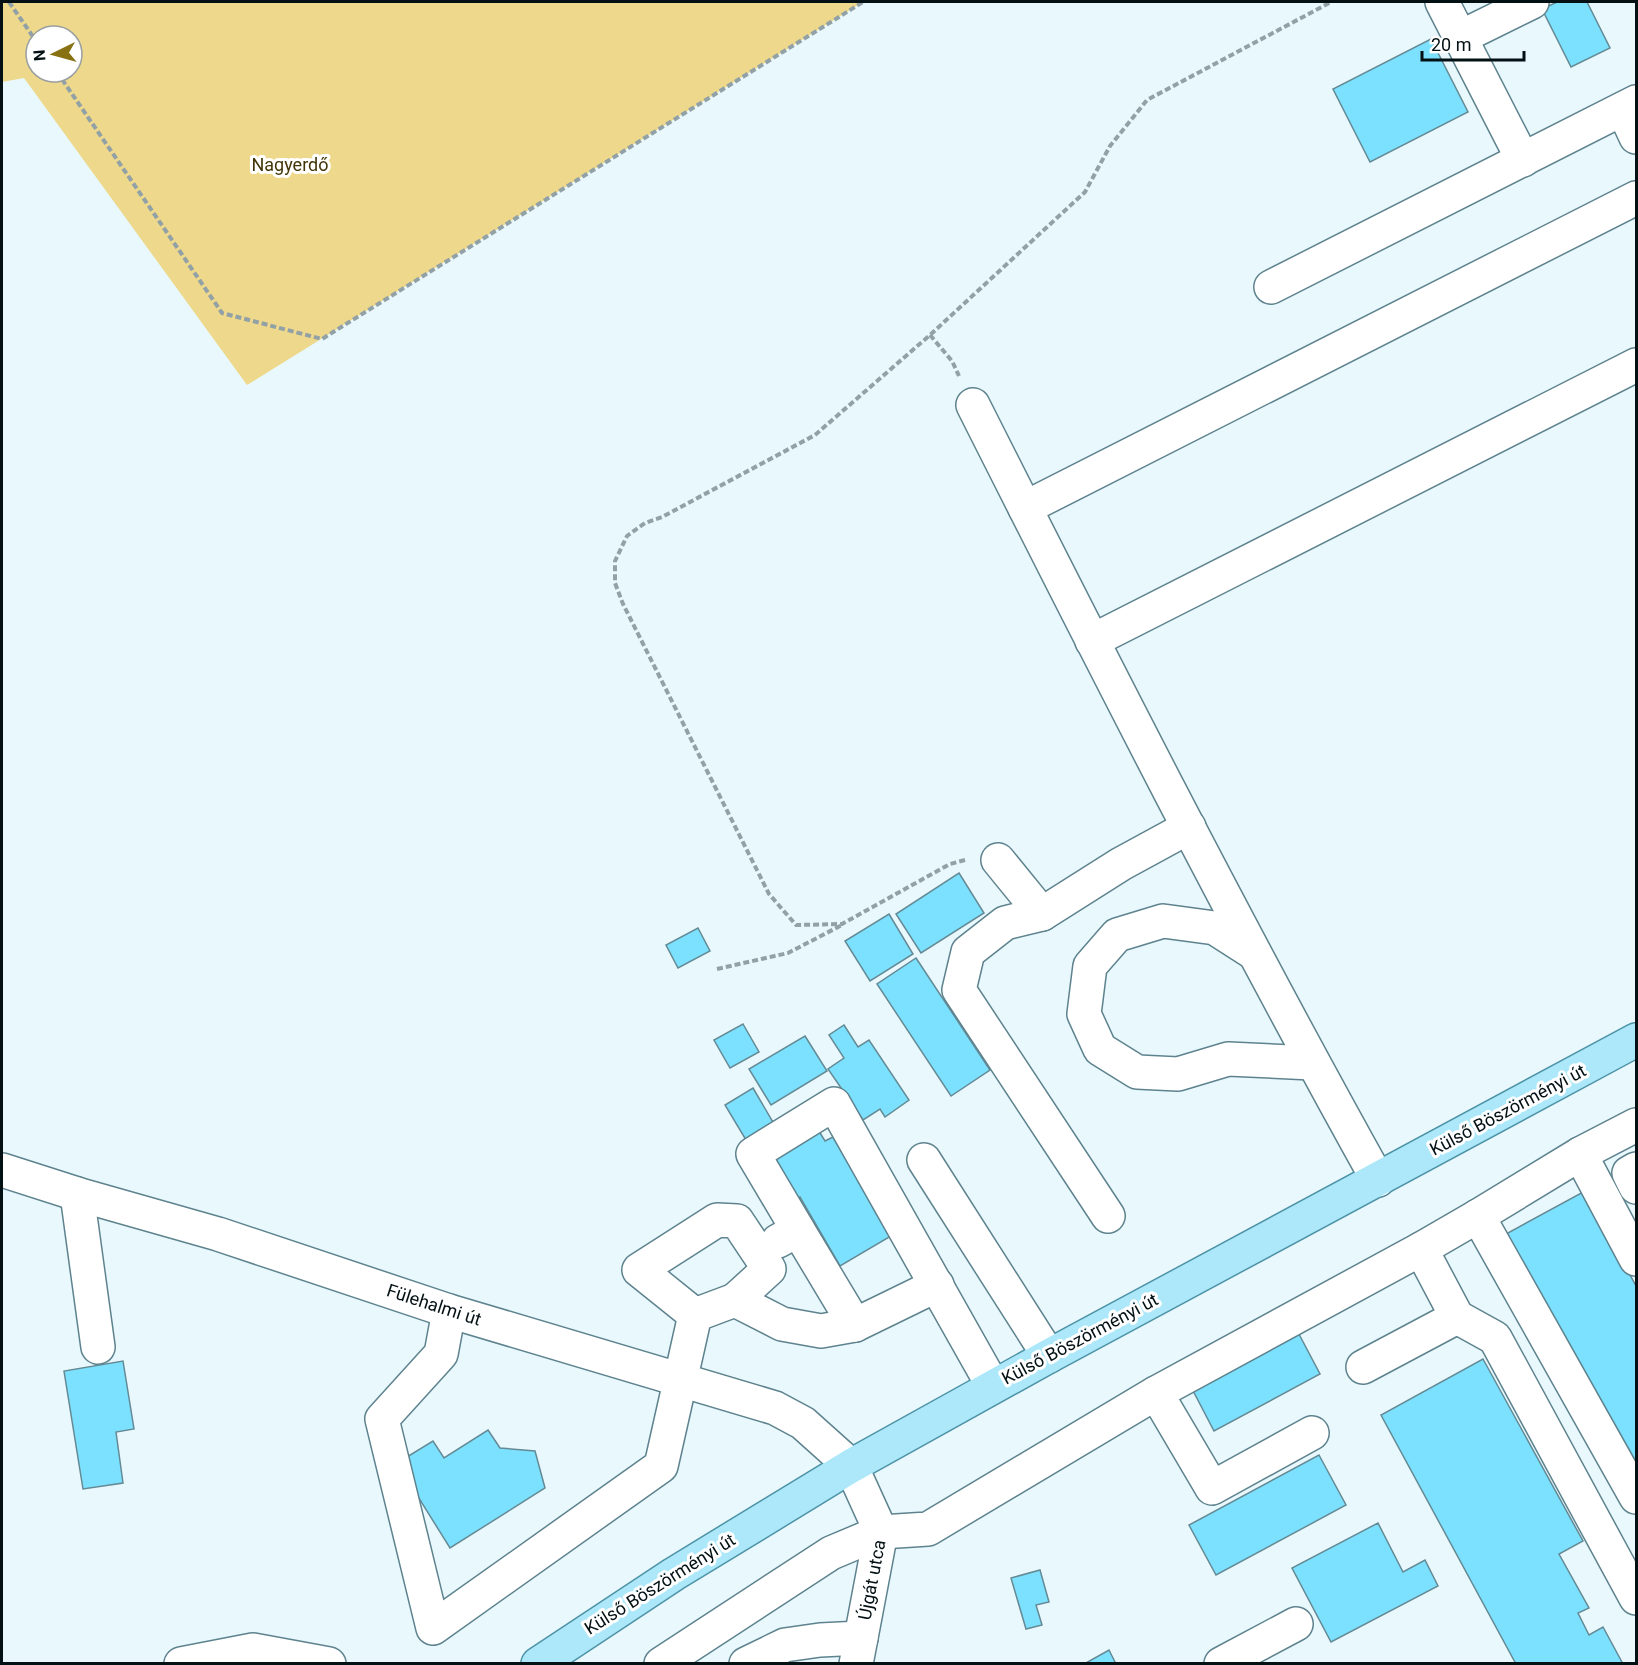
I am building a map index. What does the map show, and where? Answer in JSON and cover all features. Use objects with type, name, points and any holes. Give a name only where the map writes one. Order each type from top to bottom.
[{"type":"main road","name":"Külső Böszörményi út","points":[[538,1664],[674,1574],[851,1466],[993,1386],[1636,1040]]},
{"type":"street","points":[[1442,2],[1523,160]]},
{"type":"street","points":[[1461,37],[1532,2]]},
{"type":"street","points":[[1272,287],[1523,160],[1632,116]]},
{"type":"street","points":[[1025,508],[1636,198]]},
{"type":"street","points":[[1092,641],[1636,365]]},
{"type":"street","points":[[973,405],[1189,828],[1312,1063],[1378,1180]]},
{"type":"street","points":[[1108,1216],[959,990],[968,952],[1005,923],[1042,914],[1121,864],[1189,828]]},
{"type":"street","points":[[998,860],[1042,914]]},
{"type":"street","points":[[1255,954],[1215,928],[1162,921],[1117,935],[1090,966],[1083,1014],[1100,1049],[1137,1072],[1178,1074],[1228,1059],[1312,1063]]},
{"type":"street","points":[[855,1325],[753,1154],[834,1104],[993,1386]]},
{"type":"street","points":[[661,1664],[831,1553],[881,1532],[928,1529],[1156,1393],[1421,1249],[1580,1154],[1636,1125]]},
{"type":"street","points":[[1580,1154],[1636,1259]]},
{"type":"street","points":[[924,1160],[1049,1356]]},
{"type":"street","points":[[1636,1169],[1629,1173],[1636,1188]]},
{"type":"street","name":"Fülehalmi út","points":[[2,1170],[218,1234],[449,1311],[775,1408],[803,1423],[851,1466]]},
{"type":"street","points":[[77,1194],[98,1347]]},
{"type":"street","points":[[1478,1216],[1636,1497]]},
{"type":"street","points":[[717,1220],[737,1221],[769,1269],[735,1300],[695,1315],[639,1270],[717,1220]]},
{"type":"street","points":[[758,1252],[798,1230]]},
{"type":"street","points":[[1421,1249],[1457,1317],[1495,1338],[1636,1598]]},
{"type":"street","points":[[735,1300],[782,1324],[821,1331],[855,1325],[937,1286]]},
{"type":"street","points":[[449,1311],[441,1354],[382,1419],[433,1628],[661,1466],[695,1315]]},
{"type":"street","points":[[1363,1366],[1457,1317]]},
{"type":"street","points":[[1156,1393],[1212,1488],[1312,1433]]},
{"type":"street","name":"Újgát utca","points":[[851,1466],[881,1532],[858,1651]]},
{"type":"street","points":[[1221,1664],[1296,1624]]},
{"type":"street","points":[[746,1664],[785,1645],[820,1640],[858,1651]]},
{"type":"street","points":[[181,1664],[253,1650],[319,1662]]},
{"type":"path","points":[[9,2],[24,24]]},
{"type":"path","points":[[65,84],[222,313],[322,339],[864,2]]},
{"type":"path","points":[[843,924],[796,925],[769,894],[623,604],[615,583],[615,561],[627,536],[645,523],[662,517],[814,435],[930,335],[1085,192],[1110,146],[1148,100],[1331,2]]},
{"type":"path","points":[[930,335],[952,361],[973,405]]},
{"type":"path","points":[[717,969],[788,953],[950,864],[976,857],[998,860]]},
{"type":"green space","name":"Nagyerdő","points":[[2,2],[863,2],[247,385],[28,84],[84,84],[84,24],[24,24],[24,78],[2,82]]},
{"type":"building","points":[[1557,2],[1587,2],[1610,48],[1571,67],[1542,9]]},
{"type":"building","points":[[1431,39],[1468,112],[1370,162],[1333,89]]},
{"type":"building","points":[[959,873],[984,913],[921,953],[896,914]]},
{"type":"building","points":[[889,914],[913,954],[870,981],[845,941]]},
{"type":"building","points":[[698,928],[710,951],[678,968],[666,945]]},
{"type":"building","points":[[916,958],[990,1070],[951,1096],[877,984]]},
{"type":"building","points":[[743,1024],[759,1052],[730,1068],[714,1040]]},
{"type":"building","points":[[844,1025],[858,1047],[869,1040],[909,1100],[885,1117],[880,1109],[863,1120],[828,1069],[844,1058],[829,1035]]},
{"type":"building","points":[[805,1036],[827,1071],[771,1105],[749,1069]]},
{"type":"building","points":[[753,1088],[777,1129],[749,1145],[725,1105]]},
{"type":"building","points":[[817,1128],[825,1141],[833,1137],[843,1154],[855,1148],[891,1236],[840,1266],[800,1197],[787,1204],[774,1180],[784,1174],[773,1154]]},
{"type":"building","points":[[1585,1191],[1636,1286],[1636,1474],[1506,1234]]},
{"type":"building","points":[[1291,1319],[1320,1374],[1214,1431],[1189,1383]]},
{"type":"building","points":[[1483,1359],[1583,1541],[1559,1554],[1589,1608],[1578,1613],[1589,1635],[1603,1627],[1623,1664],[1516,1664],[1381,1415]]},
{"type":"building","points":[[123,1361],[134,1429],[116,1432],[123,1483],[83,1489],[64,1371]]},
{"type":"building","points":[[488,1430],[500,1448],[535,1451],[545,1488],[450,1548],[397,1463],[433,1441],[444,1458]]},
{"type":"building","points":[[1319,1455],[1346,1505],[1216,1575],[1189,1525]]},
{"type":"building","points":[[1378,1523],[1403,1572],[1425,1560],[1438,1586],[1331,1642],[1292,1568]]},
{"type":"building","points":[[1040,1570],[1049,1602],[1036,1605],[1042,1625],[1026,1629],[1011,1578]]},
{"type":"building","points":[[1109,1650],[1116,1664],[1084,1664]]}]
